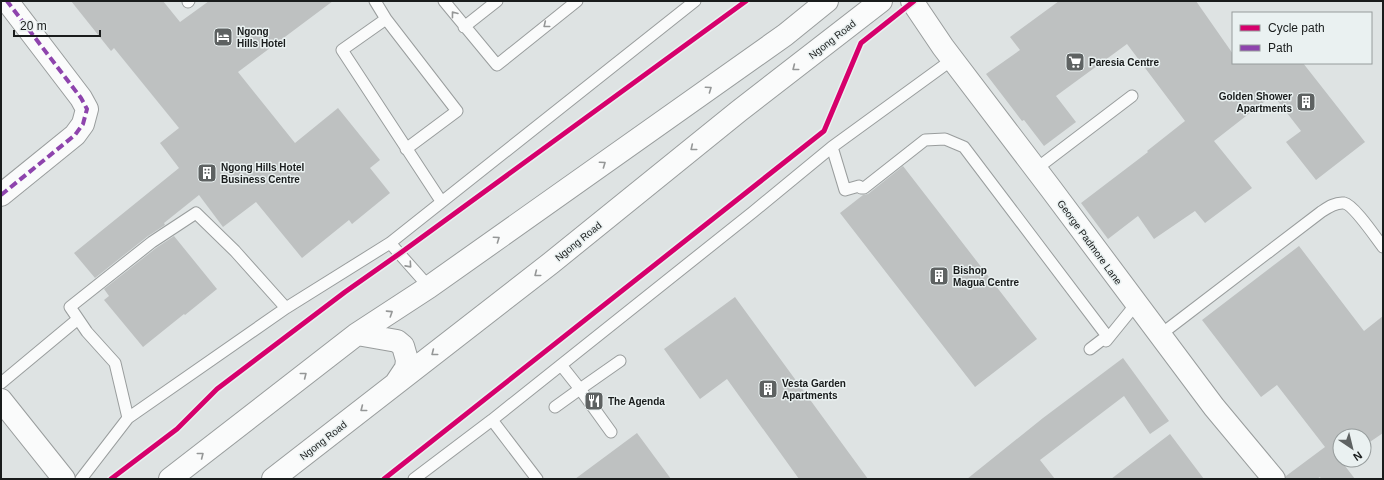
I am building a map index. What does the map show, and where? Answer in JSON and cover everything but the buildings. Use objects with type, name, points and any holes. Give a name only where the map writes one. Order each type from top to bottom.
[{"type":"main road","points":[[1,195],[75,135],[83,124],[87,109],[81,98],[7,1]]},
{"type":"main road","points":[[170,479],[357,334],[429,287],[785,35],[827,1]]},
{"type":"main road","name":"Ngong Road","points":[[273,479],[545,267],[739,111],[881,1]]},
{"type":"main road","name":"George Padmore Lane","points":[[912,1],[943,47],[953,58],[1214,407],[1274,479]]},
{"type":"main road","points":[[357,334],[397,341],[403,346],[407,360],[406,368],[394,385]]},
{"type":"main road","points":[[1,400],[64,479]]},
{"type":"lane","points":[[375,1],[386,19],[457,111],[406,149]]},
{"type":"lane","points":[[444,1],[497,65],[577,1]]},
{"type":"lane","points":[[464,27],[497,1]]},
{"type":"lane","points":[[81,479],[128,418],[286,308],[390,243],[695,1]]},
{"type":"lane","points":[[386,19],[342,50],[441,202]]},
{"type":"lane","points":[[414,479],[562,365],[832,147],[953,58]]},
{"type":"lane","points":[[1036,169],[1132,96]]},
{"type":"lane","points":[[832,147],[846,190],[859,186],[864,188],[924,140],[945,139],[964,147],[1107,336],[1106,341],[1136,304]]},
{"type":"lane","points":[[1160,335],[1320,212],[1333,205],[1343,203],[1352,208],[1383,247]]},
{"type":"lane","points":[[128,418],[114,363],[87,332],[70,307],[152,242],[196,213],[235,251],[286,308]]},
{"type":"lane","points":[[390,243],[429,287]]},
{"type":"lane","points":[[1,384],[78,319]]},
{"type":"lane","points":[[1090,349],[1107,336]]},
{"type":"lane","points":[[555,407],[620,361]]},
{"type":"lane","points":[[562,365],[611,432]]},
{"type":"lane","points":[[492,420],[536,479]]},
{"type":"marked path","points":[[1,195],[75,135],[83,124],[87,109],[81,98],[7,1]]},
{"type":"cycle path","points":[[111,479],[177,429],[217,389],[345,292],[746,1]]},
{"type":"cycle path","points":[[384,479],[824,131],[861,43],[914,1]]},
{"type":"place","name":"Ngong Hills Hotel","points":[[223,37]]},
{"type":"place","name":"Paresia Centre","points":[[1075,62]]},
{"type":"place","name":"Golden Shower Apartments","points":[[1306,102]]},
{"type":"place","name":"Ngong Hills Hotel Business Centre","points":[[207,173]]},
{"type":"place","name":"Bishop Magua Centre","points":[[939,276]]},
{"type":"place","name":"Vesta Garden Apartments","points":[[768,389]]},
{"type":"place","name":"The Agenda","points":[[594,401]]}]
